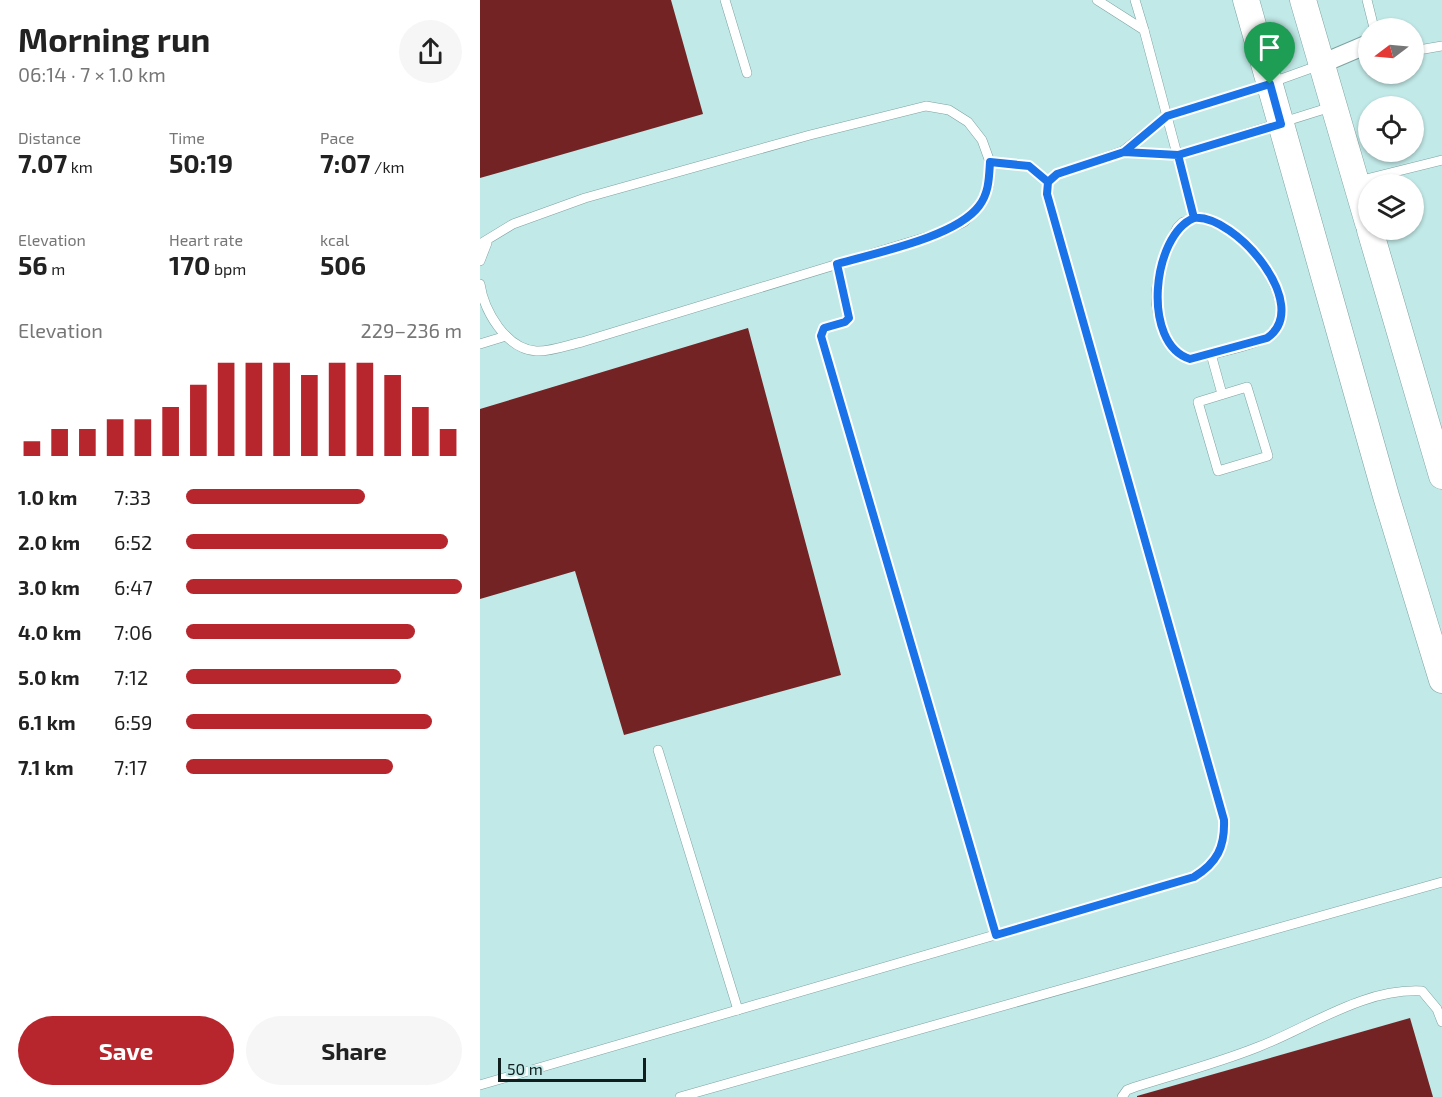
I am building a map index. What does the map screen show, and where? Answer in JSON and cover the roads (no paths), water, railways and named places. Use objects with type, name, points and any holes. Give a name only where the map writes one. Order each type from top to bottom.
[{"type":"street","points":[[1246,0],[1383,484],[1442,680]]},
{"type":"street","points":[[1303,0],[1358,189]]},
{"type":"street","points":[[1321,64],[1358,48]]},
{"type":"street","points":[[1373,240],[1442,476]]},
{"type":"lane","points":[[725,0],[747,73]]},
{"type":"lane","points":[[1097,0],[1144,30]]},
{"type":"lane","points":[[1135,0],[1194,218]]},
{"type":"lane","points":[[1367,0],[1372,18]]},
{"type":"lane","points":[[1424,49],[1442,46]]},
{"type":"lane","points":[[1124,152],[1167,116],[1270,84],[1321,64]]},
{"type":"lane","points":[[480,261],[483,243],[513,224],[585,198],[810,135],[926,106],[949,110],[968,122],[982,140],[990,162],[989,185],[980,205],[964,222],[943,232],[582,342],[537,351],[522,347],[506,336],[491,316],[480,284]]},
{"type":"lane","points":[[480,1085],[1194,877],[1210,868],[1220,853],[1224,836],[1224,820],[1047,194],[1048,182],[1057,174],[1124,152],[1178,155],[1334,107]]},
{"type":"lane","points":[[1356,182],[1442,160]]},
{"type":"lane","points":[[990,162],[1029,166],[1048,182]]},
{"type":"lane","points":[[1194,218],[1212,220],[1260,257],[1269,270],[1281,306],[1281,317],[1274,333],[1267,338],[1211,354],[1190,359],[1174,350],[1165,330],[1156,298],[1160,274],[1174,236],[1183,222],[1194,218]]},
{"type":"lane","points":[[837,264],[849,318],[845,322],[824,328],[821,336],[996,935]]},
{"type":"lane","points":[[480,344],[506,336]]},
{"type":"lane","points":[[1211,354],[1222,394]]},
{"type":"lane","points":[[1247,387],[1268,456],[1221,470],[1216,469],[1198,402],[1222,394],[1247,387]]},
{"type":"lane","points":[[658,750],[738,1011]]},
{"type":"lane","points":[[680,1097],[1442,882]]},
{"type":"lane","points":[[1122,1097],[1127,1090],[1135,1087],[1254,1049],[1342,1008],[1398,992],[1422,991],[1437,1009],[1442,1022]]}]
